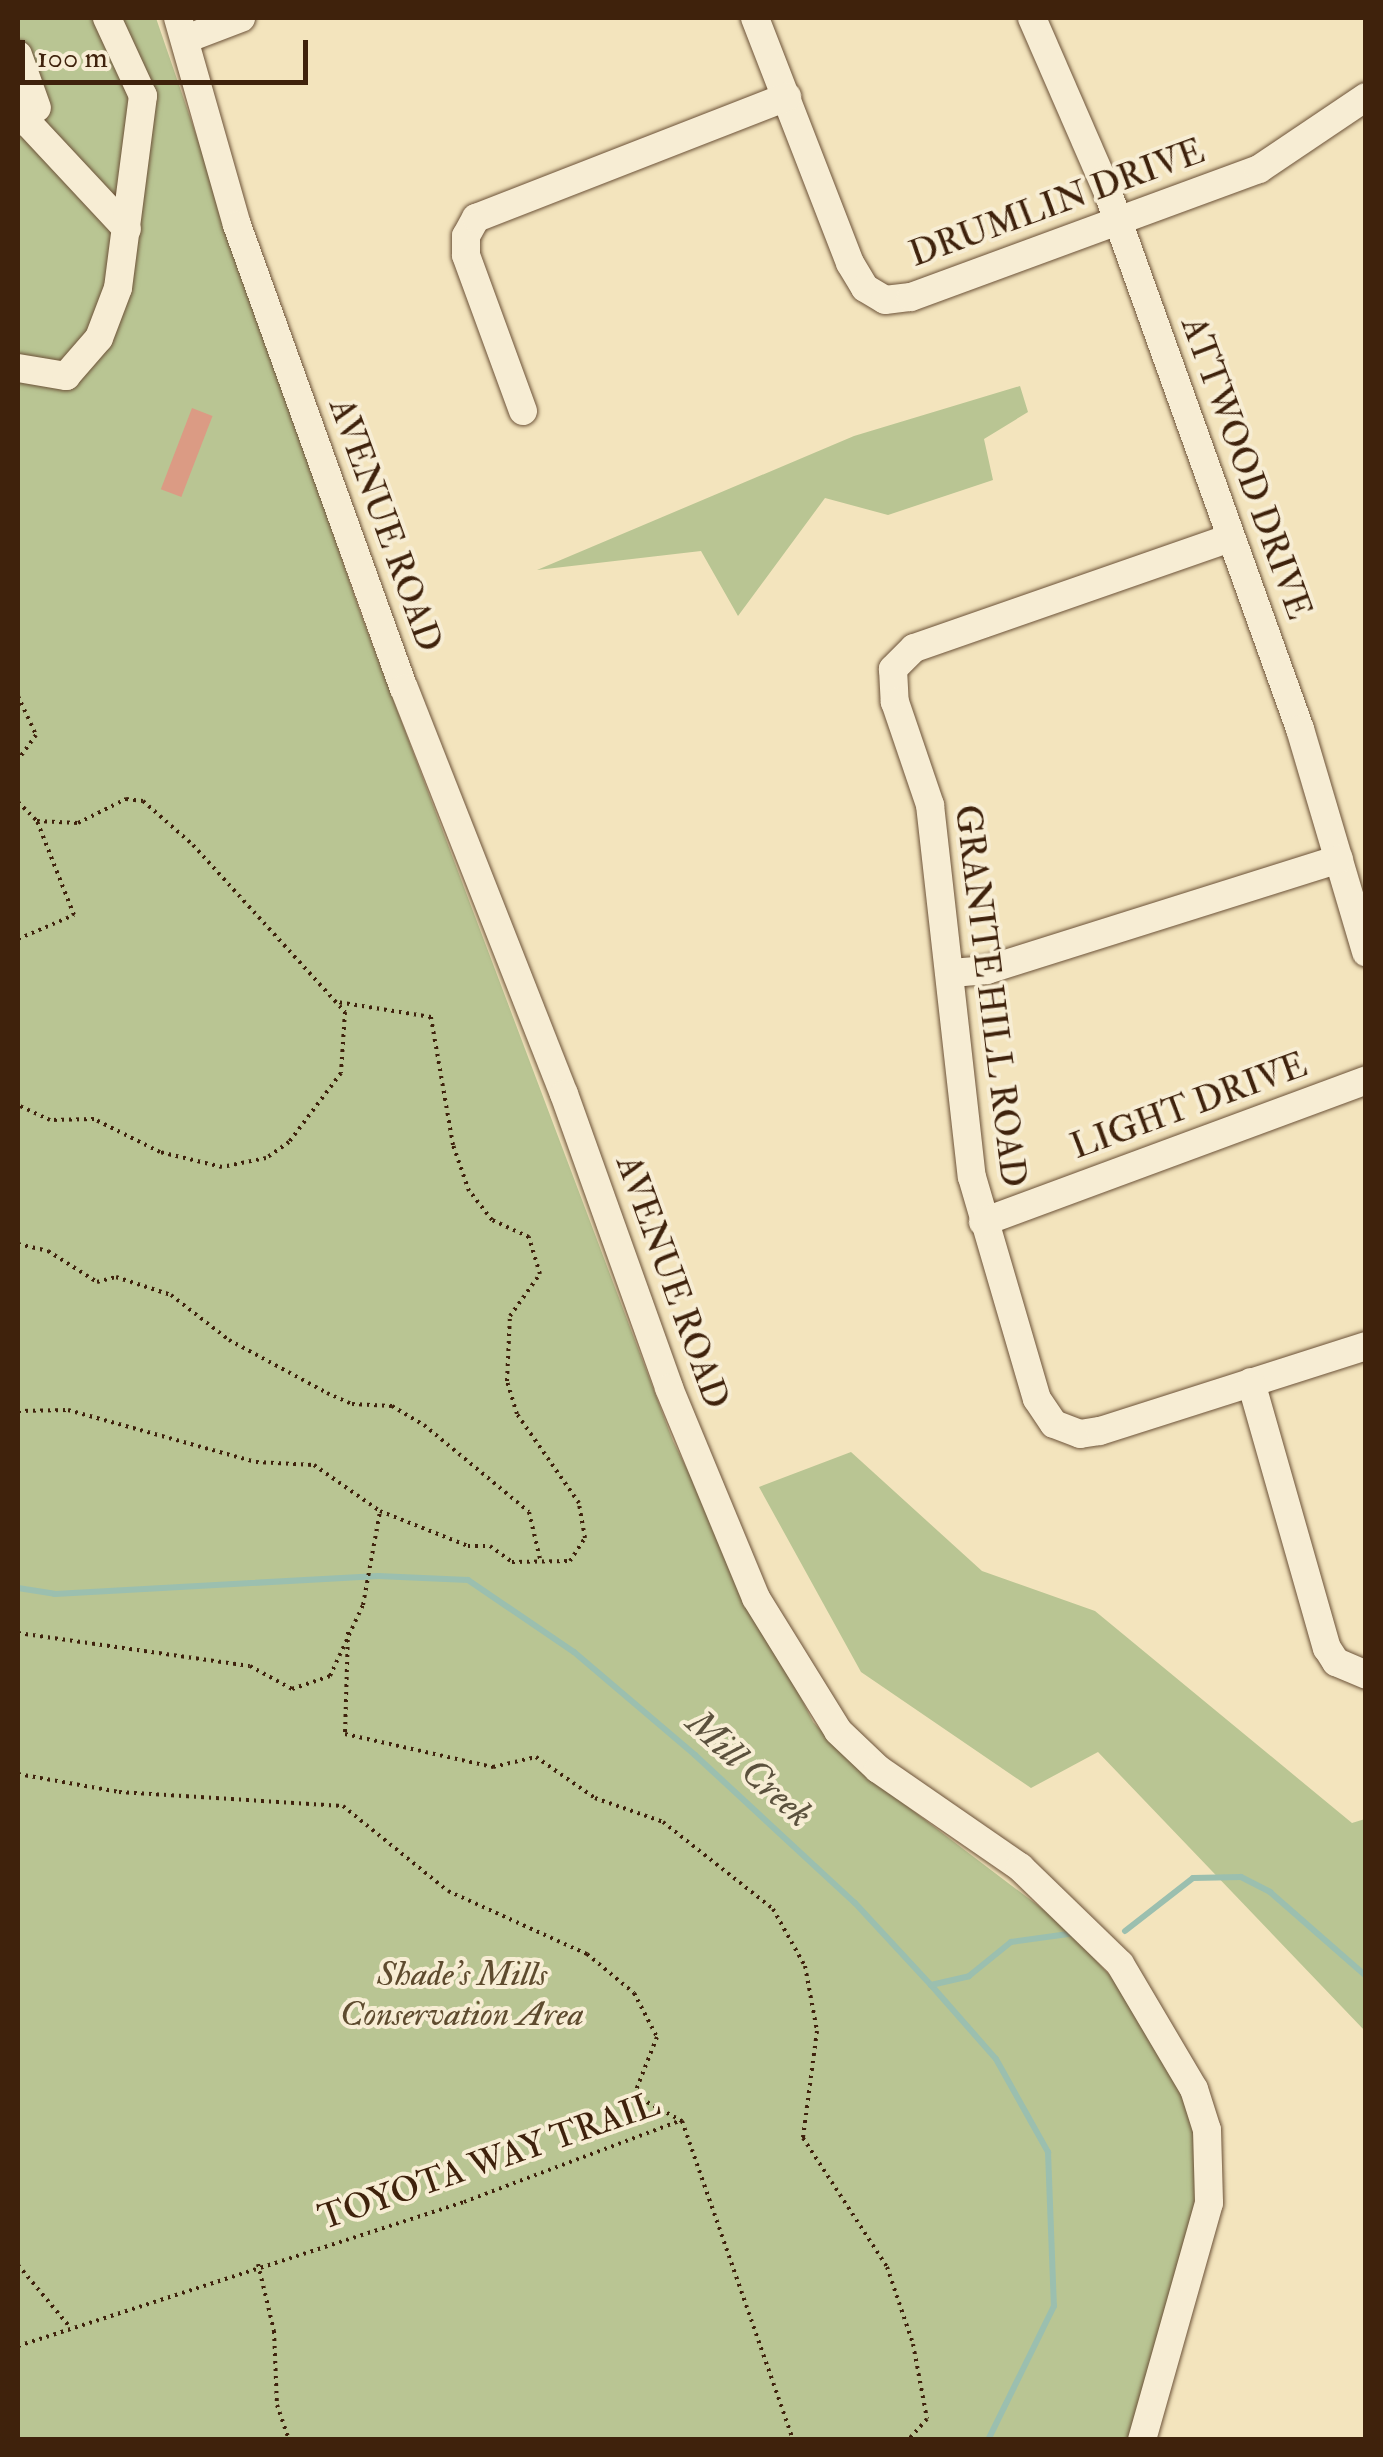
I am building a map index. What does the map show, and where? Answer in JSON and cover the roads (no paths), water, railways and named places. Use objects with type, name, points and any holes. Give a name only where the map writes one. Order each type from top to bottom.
[{"type":"street","points":[[18,368],[66,376],[100,338],[118,288],[143,96],[107,18]]},
{"type":"street","points":[[182,28],[241,18]]},
{"type":"street","name":"DRUMLIN DRIVE","points":[[756,18],[850,263],[865,288],[886,300],[910,297],[1259,169],[1361,111]]},
{"type":"street","name":"ATTWOOD DRIVE","points":[[1032,18],[1118,222],[1230,538],[1339,859],[1366,952]]},
{"type":"street","name":"AVENUE ROAD","points":[[182,28],[237,225],[404,688],[564,1094],[669,1388],[756,1598],[838,1731],[878,1769],[1020,1867],[1120,1964],[1194,2090],[1207,2130],[1209,2203],[1142,2440]]},
{"type":"street","points":[[18,55],[43,134]]},
{"type":"street","points":[[18,92],[28,124],[43,134],[126,229]]},
{"type":"street","points":[[523,411],[466,255],[466,236],[476,218],[787,96]]},
{"type":"street","name":"GRANITE HILL ROAD","points":[[1230,538],[900,657],[891,686],[930,805],[952,973],[965,1128],[983,1222],[1038,1399],[1054,1424],[1080,1434],[1100,1432],[1366,1346]]},
{"type":"street","points":[[952,973],[987,970],[1339,859]]},
{"type":"street","name":"LIGHT DRIVE","points":[[983,1222],[1366,1080]]},
{"type":"street","points":[[1251,1382],[1327,1648],[1351,1672],[1366,1674]]},
{"type":"waterway","name":"Mill Creek","points":[[18,1588],[55,1594],[378,1576],[468,1580],[574,1652],[695,1755],[855,1903],[931,1985],[996,2059],[1048,2152],[1054,2306],[988,2440]]},
{"type":"waterway","points":[[1125,1931],[1193,1878],[1241,1877],[1270,1892],[1366,1976]]},
{"type":"waterway","points":[[931,1985],[969,1976],[1011,1942],[1075,1933]]},
{"type":"park label","name":"Shade’s Mills Conservation Area","points":[[462,1994]]}]
